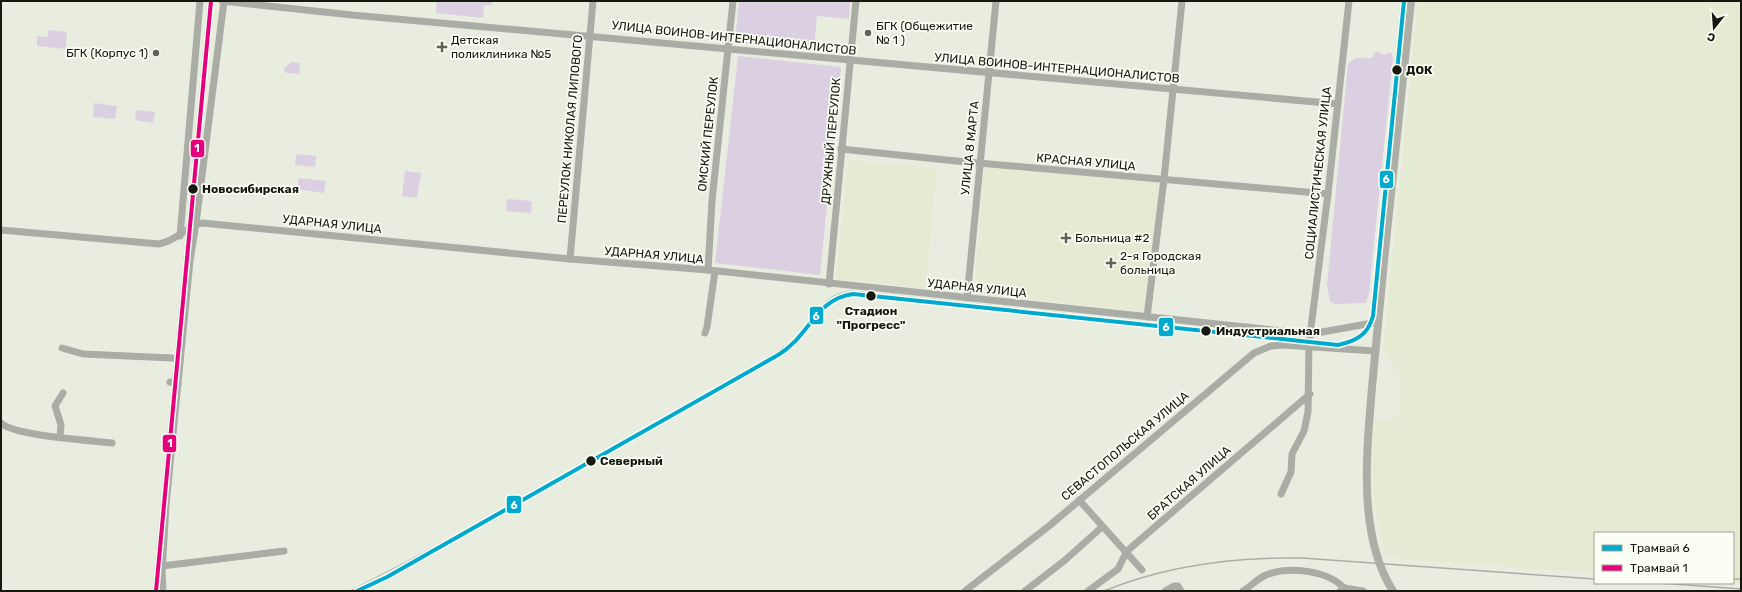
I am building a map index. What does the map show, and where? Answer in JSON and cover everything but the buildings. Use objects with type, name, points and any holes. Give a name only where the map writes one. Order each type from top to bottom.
[{"type":"main road","points":[[1393,591],[1380,564],[1369,512],[1366,466],[1375,351],[1411,1]]},
{"type":"street","points":[[180,236],[200,1]]},
{"type":"street","points":[[163,591],[162,566],[190,261],[223,1]]},
{"type":"street","name":"УЛИЦА ВОИНОВ-ИНТЕРНАЦИОНАЛИСТОВ","points":[[223,1],[338,14],[590,35],[728,50],[1338,104]]},
{"type":"street","name":"ПЕРЕУЛОК НИКОЛАЯ ЛИПОВОГО","points":[[570,259],[593,1]]},
{"type":"street","name":"ОМСКИЙ ПЕРЕУЛОК","points":[[705,332],[707,327],[711,271],[712,201],[733,1]]},
{"type":"street","name":"ДРУЖНЫЙ ПЕРЕУЛОК","points":[[829,284],[856,1]]},
{"type":"street","name":"УЛИЦА 8 МАРТА","points":[[967,298],[996,1]]},
{"type":"street","points":[[1147,317],[1164,179],[1182,1]]},
{"type":"street","name":"СОЦИАЛИСТИЧЕСКАЯ УЛИЦА","points":[[1281,494],[1291,472],[1292,454],[1304,431],[1310,394],[1309,348],[1328,194],[1349,1]]},
{"type":"street","name":"КРАСНАЯ УЛИЦА","points":[[841,149],[1328,194]]},
{"type":"street","points":[[1,230],[158,244],[180,236],[196,223]]},
{"type":"street","name":"УДАРНАЯ УЛИЦА","points":[[196,223],[711,271],[1311,334],[1378,322]]},
{"type":"street","name":"СЕВАСТОПОЛЬСКАЯ УЛИЦА","points":[[965,591],[1049,526],[1254,353],[1270,346],[1283,345],[1309,348],[1375,351]]},
{"type":"street","points":[[62,348],[83,354],[172,358]]},
{"type":"street","points":[[170,382],[178,384]]},
{"type":"street","points":[[60,436],[61,425],[55,406],[63,393]]},
{"type":"street","name":"БРАТСКАЯ УЛИЦА","points":[[1088,591],[1116,571],[1127,551],[1310,394]]},
{"type":"street","points":[[1,423],[9,428],[24,432],[112,443]]},
{"type":"street","points":[[1079,500],[1102,527],[1127,551],[1142,570]]},
{"type":"street","points":[[1025,591],[1064,561],[1102,527]]},
{"type":"street","points":[[162,566],[284,551]]},
{"type":"street","points":[[1243,591],[1265,576],[1298,571],[1326,575],[1333,578],[1342,589],[1363,591]]},
{"type":"street","points":[[1166,591],[1176,586],[1181,591]]},
{"type":"shaded area","points":[[437,1],[492,1],[492,5],[484,5],[483,18],[436,13]]},
{"type":"shaded area","points":[[739,1],[850,1],[849,19],[817,16],[814,50],[735,42]]},
{"type":"shaded area","points":[[1418,1],[1741,1],[1741,583],[1734,582],[1734,532],[1594,532],[1594,573],[1399,559],[1385,555],[1374,500],[1372,467],[1375,422],[1400,415],[1401,375],[1383,350]]},
{"type":"shaded area","points":[[48,30],[67,32],[66,49],[37,46],[37,36],[48,37]]},
{"type":"shaded area","points":[[1376,51],[1384,55],[1391,52],[1393,58],[1369,293],[1366,303],[1335,304],[1330,301],[1327,285],[1348,63],[1356,58],[1372,58]]},
{"type":"shaded area","points":[[738,56],[841,67],[820,275],[715,263]]},
{"type":"shaded area","points":[[292,62],[300,63],[299,74],[287,73],[284,71],[284,68]]},
{"type":"shaded area","points":[[94,103],[117,106],[115,119],[93,117]]},
{"type":"shaded area","points":[[136,110],[155,112],[153,123],[135,120]]},
{"type":"shaded area","points":[[296,154],[316,156],[315,167],[295,165]]},
{"type":"shaded area","points":[[848,160],[937,169],[925,288],[836,279]]},
{"type":"shaded area","name":"Больница #2","points":[[984,167],[1161,181],[1144,312],[1043,300],[974,294]]},
{"type":"shaded area","points":[[405,171],[421,173],[417,198],[402,196]]},
{"type":"shaded area","points":[[299,178],[326,181],[324,193],[297,189]]},
{"type":"shaded area","points":[[507,199],[532,201],[531,213],[506,211]]},
{"type":"tram line","points":[[153,591],[208,1]]},
{"type":"tram line","name":"1","points":[[156,591],[211,1]]},
{"type":"tram line","points":[[350,591],[511,505],[774,354],[797,337],[820,307],[834,296],[843,292],[853,291],[1338,342],[1355,337],[1366,326],[1371,314],[1401,1]]},
{"type":"tram line","name":"6","points":[[357,591],[387,577],[778,355],[798,338],[821,310],[840,297],[853,294],[1338,345],[1356,339],[1368,328],[1373,316],[1404,1]]},
{"type":"railway","points":[[1104,591],[1152,575],[1201,564],[1276,558],[1302,558],[1594,579]]},
{"type":"railway","points":[[1734,579],[1741,579]]},
{"type":"railway","points":[[1673,584],[1741,589]]},
{"type":"place","name":"БГК (Общежитие № 1 )","points":[[868,33]]},
{"type":"place","name":"Детская поликлиника №5","points":[[442,47]]},
{"type":"place","name":"БГК (Корпус 1)","points":[[156,53]]},
{"type":"place","name":"ДОК","points":[[1397,70]]},
{"type":"place","name":"Новосибирская","points":[[193,189]]},
{"type":"place","name":"Больница #2","points":[[1066,238]]},
{"type":"place","name":"2-я Городская больница","points":[[1111,263]]},
{"type":"place","name":"Стадион \"Прогресс\"","points":[[871,296]]},
{"type":"place","name":"Индустриальная","points":[[1206,331]]},
{"type":"place","name":"Северный","points":[[591,461]]}]
